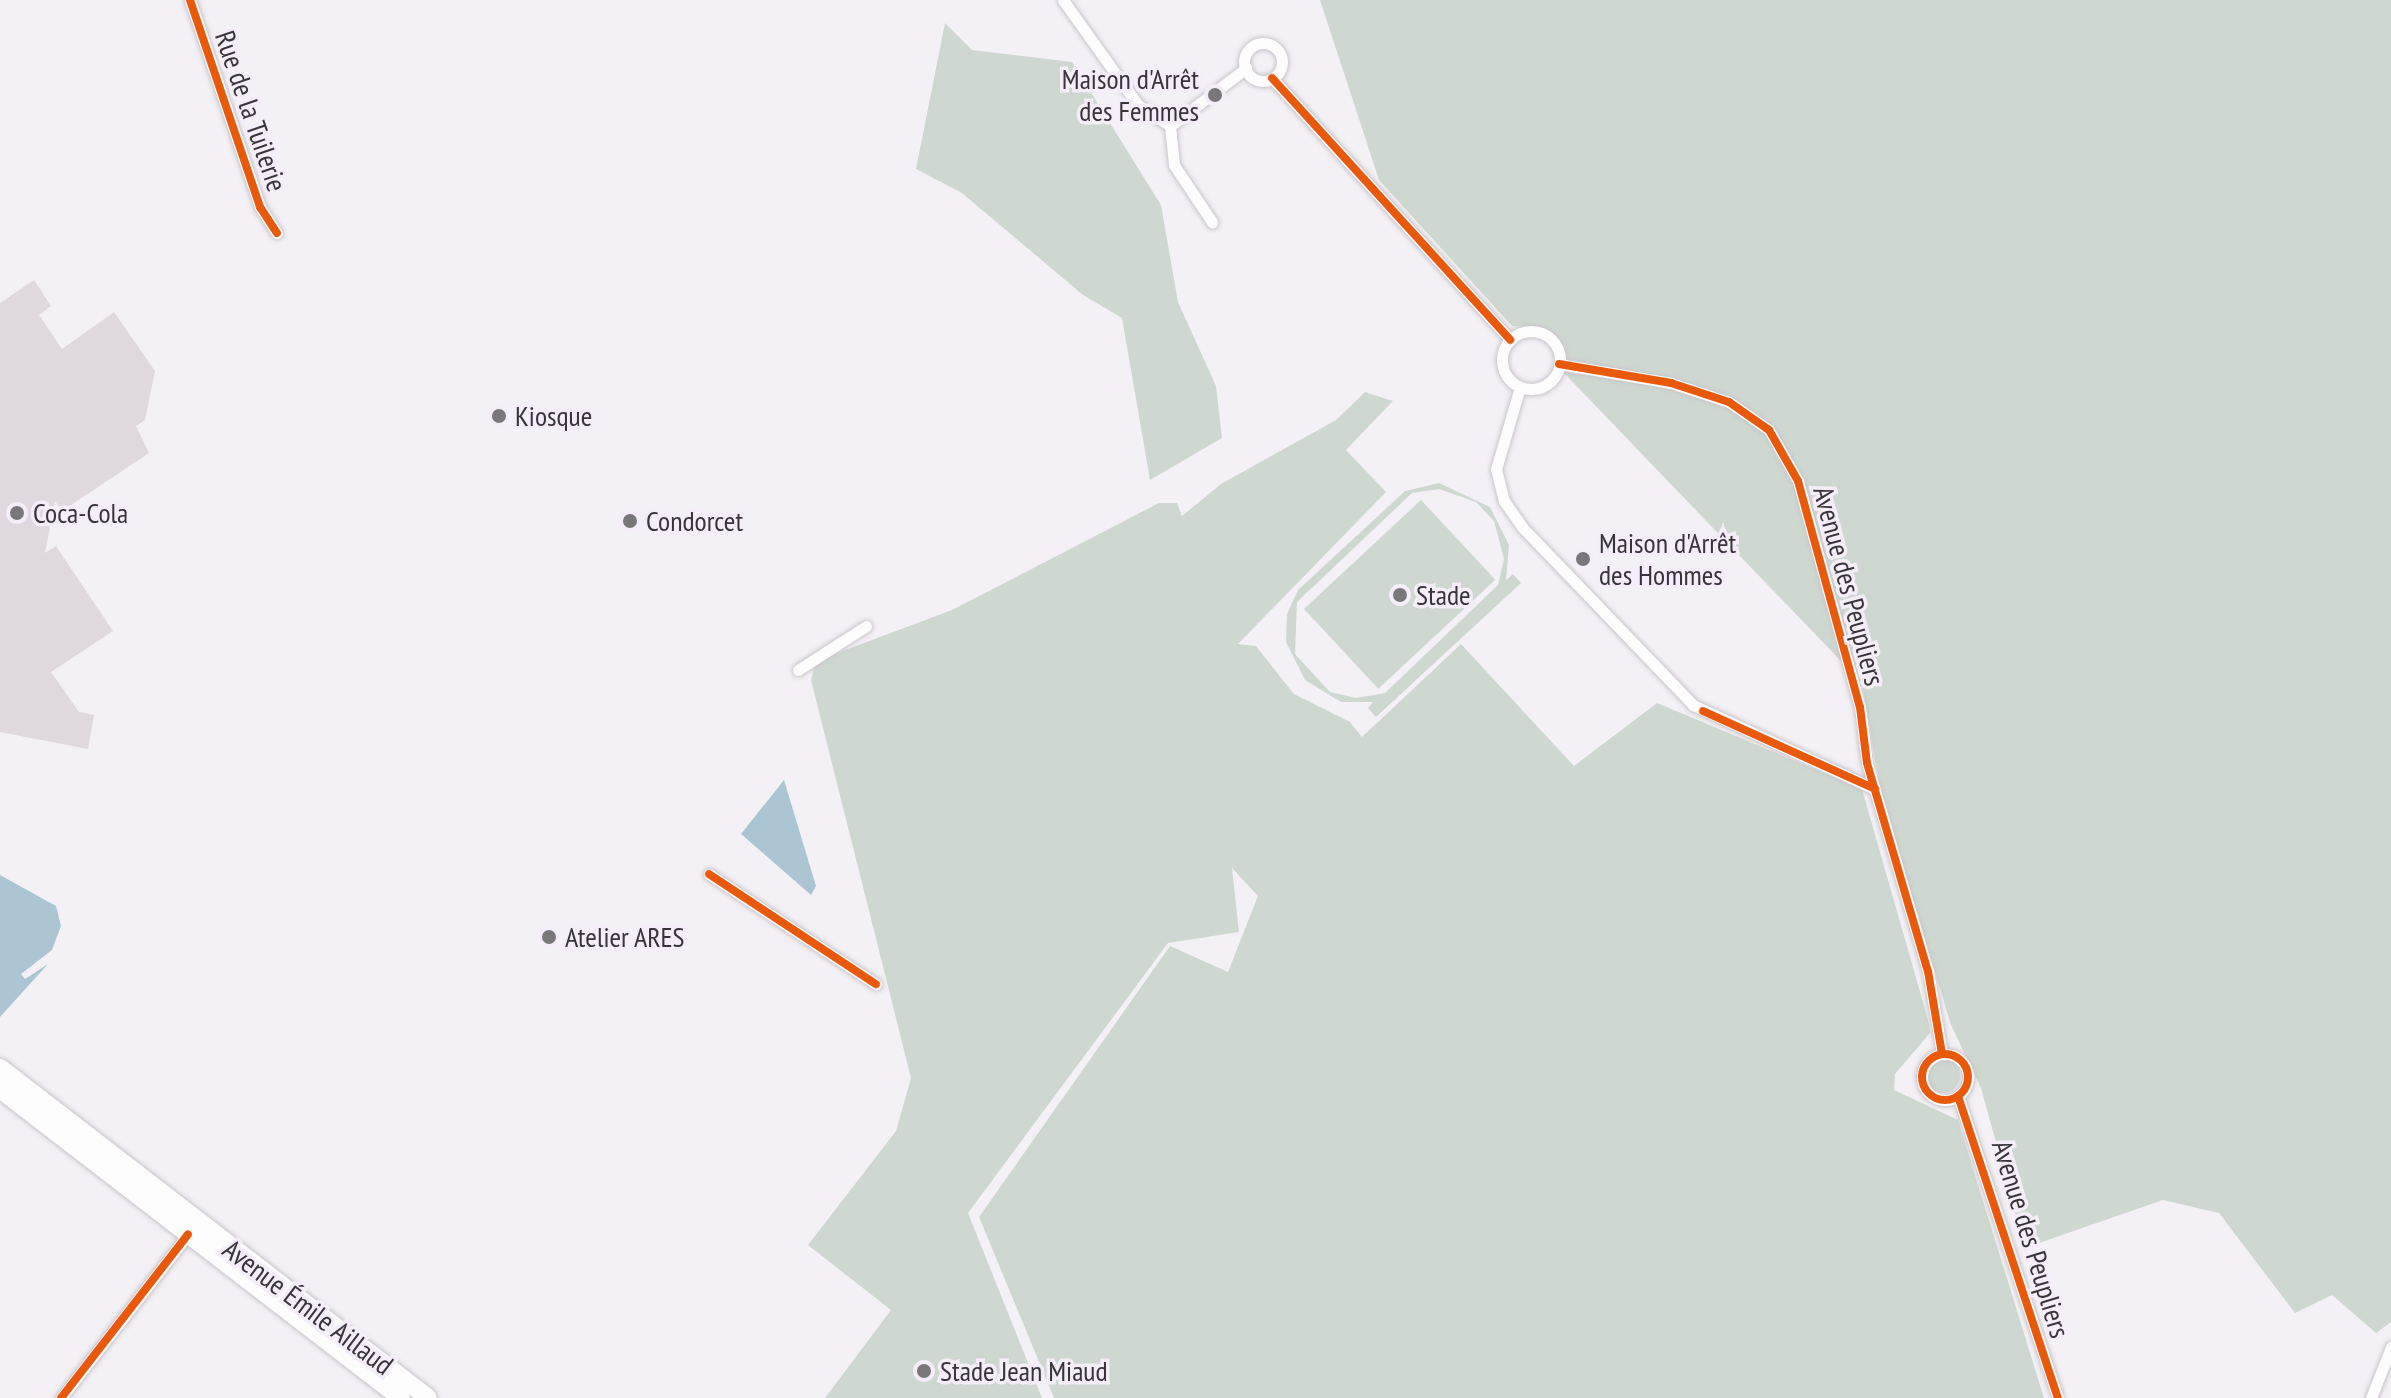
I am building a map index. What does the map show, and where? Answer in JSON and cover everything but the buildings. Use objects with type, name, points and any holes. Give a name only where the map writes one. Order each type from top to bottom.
[{"type":"main road","name":"Avenue Émile Aillaud","points":[[0,1068],[428,1398]]},
{"type":"main road","name":"Avenue Émile Aillaud","points":[[0,1089],[401,1398]]},
{"type":"street","name":"Rue de la Tuilerie","points":[[190,0],[260,207],[277,233]]},
{"type":"street","points":[[1063,0],[1138,105],[1170,126]]},
{"type":"street","points":[[1170,126],[1246,68],[1252,47],[1272,45],[1282,62],[1272,78]]},
{"type":"street","points":[[1246,68],[1254,78],[1272,78],[1510,340]]},
{"type":"street","points":[[1170,126],[1174,165],[1212,222]]},
{"type":"street","points":[[1510,340],[1538,332],[1555,344],[1559,364],[1542,386],[1520,387]]},
{"type":"street","points":[[1510,340],[1502,365],[1520,387]]},
{"type":"street","name":"Avenue des Peupliers","points":[[1559,364],[1671,383],[1729,402],[1769,430],[1798,481],[1875,789],[1928,971],[1942,1054],[1967,1070],[1958,1096],[2058,1398]]},
{"type":"street","points":[[1520,387],[1496,469],[1504,501],[1522,527],[1693,705],[1875,789]]},
{"type":"street","points":[[798,670],[866,626]]},
{"type":"street","points":[[709,874],[876,984]]},
{"type":"street","points":[[1942,1054],[1928,1061],[1923,1084],[1937,1099],[1958,1096]]},
{"type":"street","points":[[61,1398],[188,1234]]},
{"type":"street","points":[[2371,1398],[2391,1347]]},
{"type":"shaded area","points":[[1320,0],[2391,0],[2391,1322],[2376,1333],[2332,1295],[2295,1313],[2219,1213],[2163,1200],[2025,1248],[1981,1088],[1951,1025],[1881,794],[1862,683],[1564,373],[1562,348],[1544,328],[1512,326],[1379,180]]},
{"type":"shaded area","points":[[945,23],[972,50],[1072,62],[1161,205],[1178,302],[1216,386],[1222,438],[1150,480],[1122,318],[1083,295],[962,193],[916,169]]},
{"type":"shaded area","points":[[1365,392],[1393,401],[1346,450],[1386,492],[1238,644],[1256,646],[1294,694],[1350,722],[1362,737],[1461,644],[1574,766],[1657,703],[1862,789],[1929,1023],[1930,1033],[1895,1074],[1894,1090],[1958,1120],[2044,1398],[1054,1398],[979,1217],[1170,946],[1228,972],[1258,896],[1232,868],[1239,932],[1168,943],[968,1213],[1042,1398],[825,1398],[891,1310],[808,1245],[896,1131],[911,1078],[811,680],[816,661],[952,610],[1159,503],[1177,503],[1182,516],[1221,484],[1336,420]]},
{"type":"shaded area","points":[[1439,483],[1490,507],[1509,545],[1506,580],[1513,574],[1521,583],[1376,717],[1368,708],[1373,702],[1341,702],[1305,680],[1286,642],[1287,614],[1298,590],[1405,491]],"holes":[[[1439,489],[1476,502],[1494,521],[1504,559],[1498,585],[1385,693],[1356,698],[1330,692],[1295,654],[1297,602],[1412,493]]]},
{"type":"shaded area","name":"Stade","points":[[1421,500],[1495,580],[1378,689],[1304,609]]},
{"type":"shaded area","points":[[1943,1059],[1955,1064],[1960,1076],[1955,1088],[1943,1093],[1931,1088],[1926,1076],[1931,1064]]},
{"type":"water","points":[[784,780],[816,886],[811,895],[741,834]]},
{"type":"water","points":[[0,875],[56,906],[61,926],[52,950],[21,974],[25,979],[48,964],[0,1017]]},
{"type":"cycle path","points":[[190,0],[260,207],[277,233]]},
{"type":"cycle path","points":[[1272,78],[1510,340]]},
{"type":"cycle path","points":[[1559,364],[1671,383],[1729,402],[1769,430],[1798,481],[1860,707],[1867,763],[1928,971],[1942,1054]]},
{"type":"cycle path","points":[[1703,711],[1875,789]]},
{"type":"cycle path","points":[[709,874],[876,984]]},
{"type":"cycle path","points":[[1945,1054],[1961,1061],[1968,1077],[1961,1093],[1945,1100],[1929,1093],[1922,1077],[1929,1061],[1945,1054]]},
{"type":"cycle path","points":[[1958,1096],[2058,1398]]},
{"type":"cycle path","points":[[61,1398],[188,1234]]},
{"type":"place","name":"Maison d'Arrêt des Femmes","points":[[1215,95]]},
{"type":"place","name":"Kiosque","points":[[499,416]]},
{"type":"place","name":"Coca-Cola","points":[[17,513]]},
{"type":"place","name":"Condorcet","points":[[630,521]]},
{"type":"place","name":"Maison d'Arrêt des Hommes","points":[[1583,559]]},
{"type":"place","name":"Stade","points":[[1400,595]]},
{"type":"place","name":"Atelier ARES","points":[[549,937]]},
{"type":"place","name":"Stade Jean Miaud","points":[[924,1371]]}]
